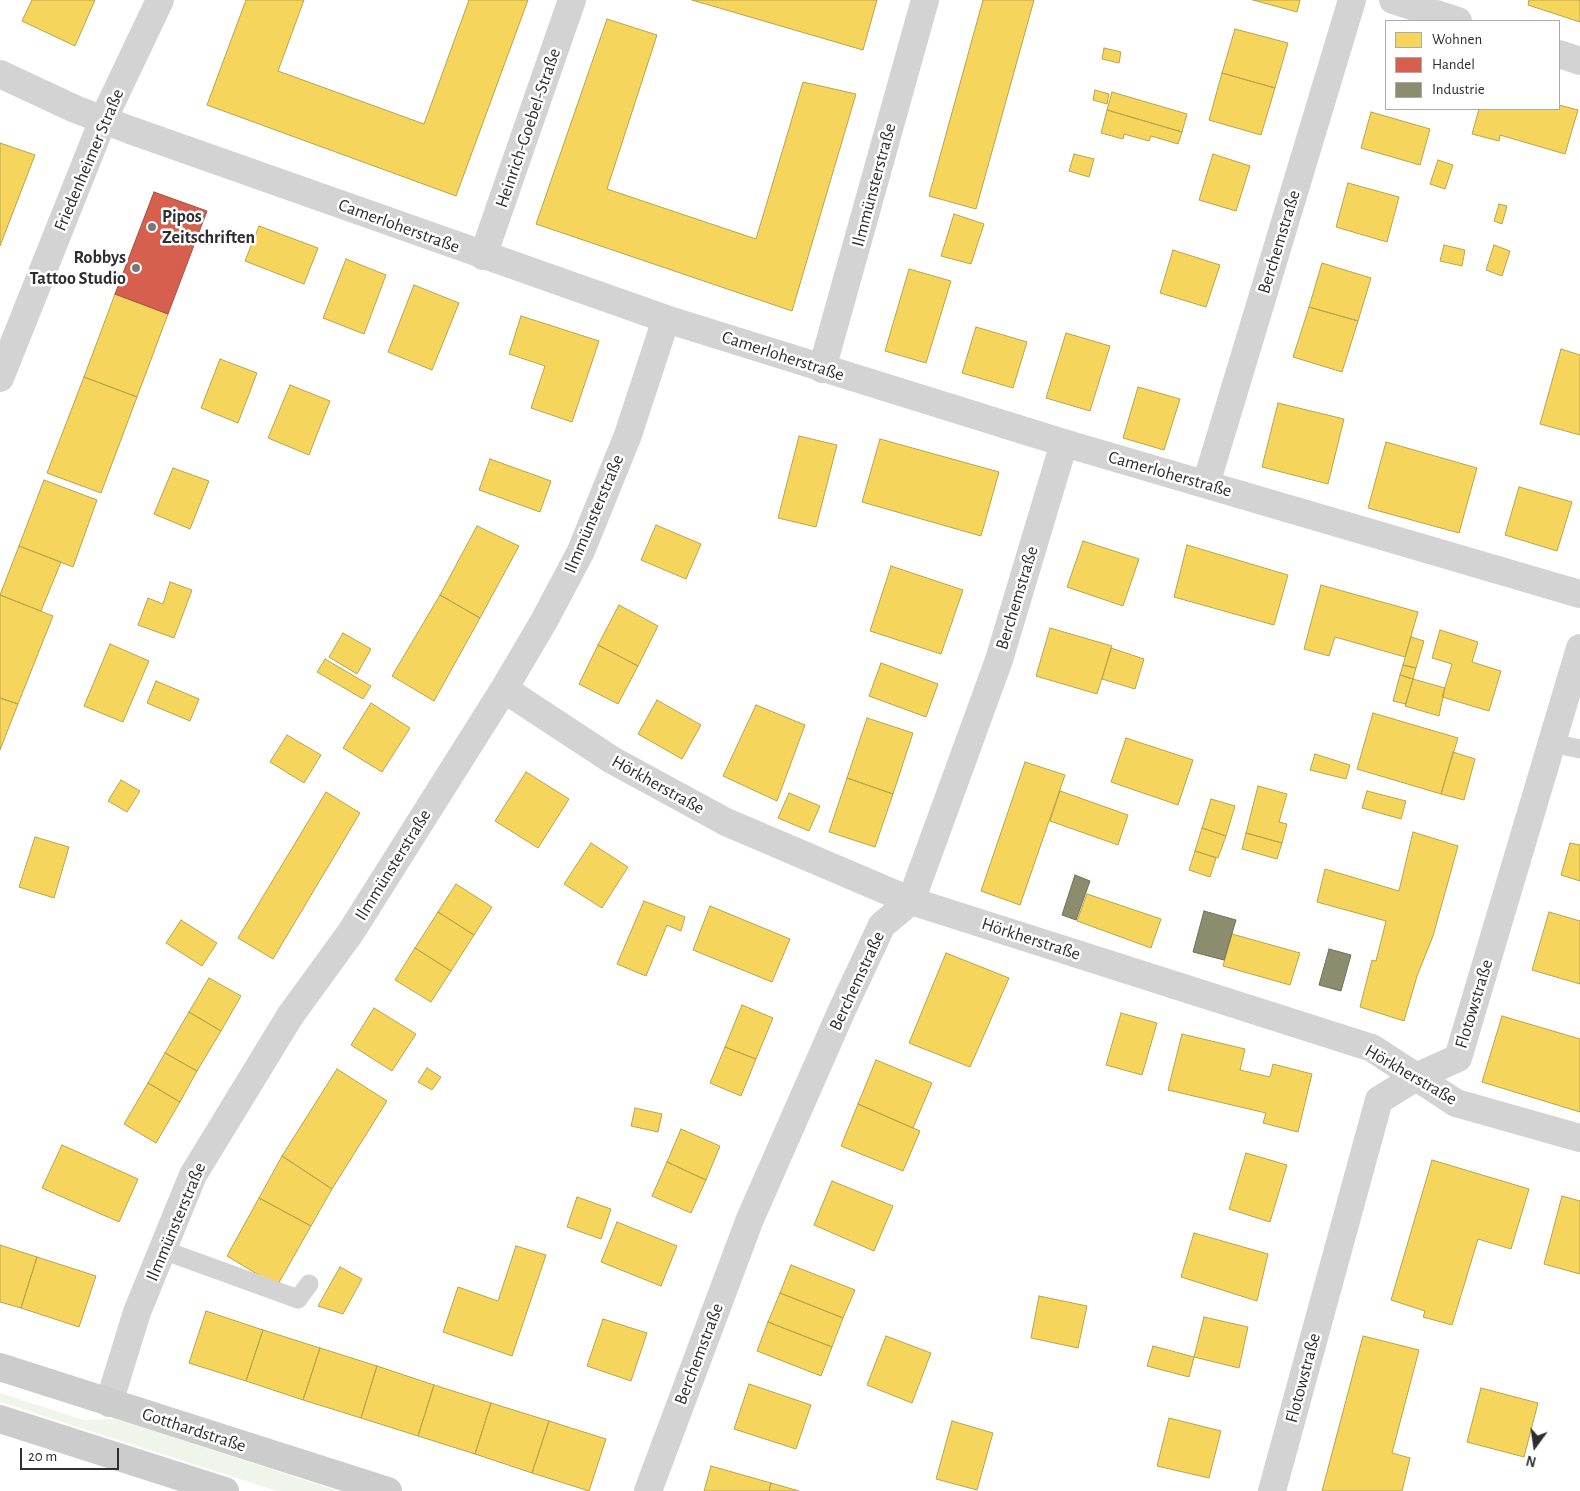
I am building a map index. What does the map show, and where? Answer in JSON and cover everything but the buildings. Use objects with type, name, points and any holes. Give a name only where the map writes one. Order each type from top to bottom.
[{"type":"main road","name":"Gotthardstraße","points":[[0,1367],[388,1491]]},
{"type":"main road","points":[[0,1419],[226,1491]]},
{"type":"street","name":"Friedenheimer Straße","points":[[0,378],[103,120],[160,0]]},
{"type":"street","name":"Heinrich-Goebel-Straße","points":[[483,256],[572,0]]},
{"type":"street","name":"Ilmmünsterstraße","points":[[822,369],[925,0]]},
{"type":"street","name":"Berchemstraße","points":[[1206,484],[1352,0]]},
{"type":"street","points":[[1393,0],[1455,20]]},
{"type":"street","points":[[1560,54],[1580,61]]},
{"type":"street","name":"Camerloherstraße","points":[[0,74],[103,120],[483,256],[666,319],[1064,444],[1580,594]]},
{"type":"street","name":"Ilmmünsterstraße","points":[[109,1403],[137,1312],[192,1175],[290,1016],[351,932],[504,689],[544,621],[581,551],[628,435],[666,319]]},
{"type":"street","name":"Berchemstraße","points":[[648,1491],[750,1219],[842,1010],[882,925],[911,901],[999,660],[1064,444]]},
{"type":"street","name":"Flotowstraße","points":[[1272,1491],[1378,1100],[1416,1077],[1458,1058],[1580,648]]},
{"type":"street","name":"Hörkherstraße","points":[[504,689],[612,760],[726,822],[911,901],[1372,1048],[1456,1103],[1580,1138]]},
{"type":"lane","points":[[1552,743],[1580,749]]},
{"type":"lane","points":[[163,1250],[298,1299],[309,1284]]},
{"type":"shaded area","points":[[0,1393],[84,1420],[116,1419],[338,1491],[277,1491],[0,1402]]},
{"type":"place","name":"Pipos Zeitschriften","points":[[152,227]]},
{"type":"place","name":"Robbys Tattoo Studio","points":[[136,268]]}]
